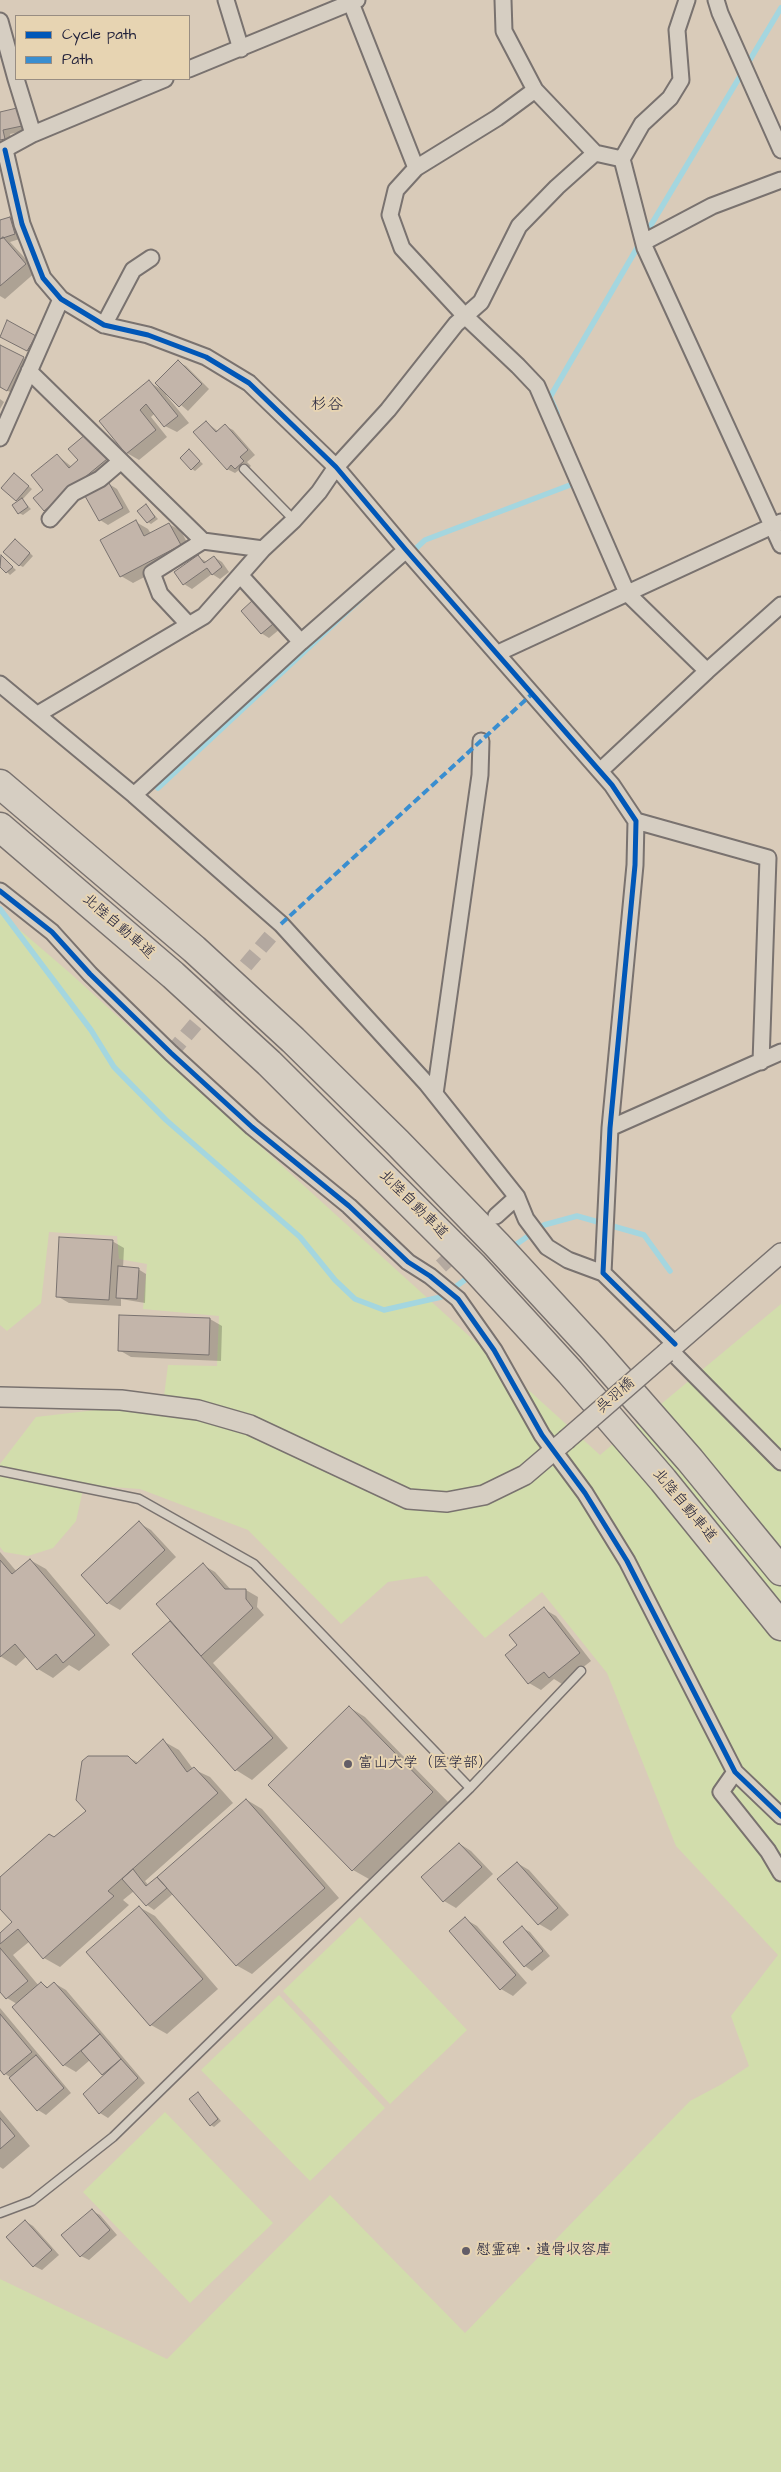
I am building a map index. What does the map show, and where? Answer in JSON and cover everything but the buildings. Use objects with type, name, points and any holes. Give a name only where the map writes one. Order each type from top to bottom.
[{"type":"highway","points":[[0,784],[194,949],[293,1040],[397,1142],[497,1245],[592,1348],[690,1460],[781,1571]]},
{"type":"highway","name":"北陸自動車道","points":[[0,827],[173,975],[268,1063],[473,1266],[570,1372],[664,1480],[781,1626]]},
{"type":"street","points":[[226,0],[241,49]]},
{"type":"street","points":[[503,0],[504,31],[535,90],[595,153],[622,160]]},
{"type":"street","points":[[687,0],[677,30],[680,80],[670,98],[642,124],[622,160],[644,242],[776,524],[781,545]]},
{"type":"street","points":[[716,0],[781,150]]},
{"type":"street","points":[[190,70],[354,2],[416,168]]},
{"type":"street","points":[[0,21],[15,75]]},
{"type":"street","points":[[16,80],[33,134]]},
{"type":"street","points":[[163,80],[33,134],[2,151],[22,224],[44,278],[61,299],[104,325],[148,335],[206,356],[248,383],[336,467],[600,772],[636,821],[635,865],[610,1128],[603,1273]]},
{"type":"street","points":[[535,90],[497,118],[416,168],[396,190],[390,215],[402,248],[465,316],[537,386],[627,593],[707,671]]},
{"type":"street","points":[[38,714],[204,616],[264,549],[319,492],[336,467],[388,410],[465,316],[481,302],[519,226],[557,187],[595,153]]},
{"type":"street","points":[[644,242],[712,206],[781,180]]},
{"type":"street","points":[[104,325],[133,270],[151,258]]},
{"type":"street","points":[[0,438],[61,299]]},
{"type":"street","points":[[29,371],[203,541],[264,549]]},
{"type":"street","points":[[50,519],[73,493],[100,479],[121,460]]},
{"type":"street","points":[[498,652],[776,524]]},
{"type":"street","points":[[189,625],[160,594],[152,573],[203,541]]},
{"type":"street","points":[[134,795],[301,642],[406,550]]},
{"type":"street","points":[[240,575],[301,642]]},
{"type":"street","points":[[600,772],[707,671],[781,605]]},
{"type":"street","points":[[0,684],[134,795],[281,924],[434,1094],[517,1197],[526,1219],[547,1247],[568,1260],[603,1273],[670,1349],[781,1462]]},
{"type":"street","points":[[434,1094],[480,775],[481,741]]},
{"type":"street","points":[[636,821],[775,858],[761,1062]]},
{"type":"street","points":[[0,891],[52,932],[90,974],[171,1054],[252,1127],[349,1206],[408,1262],[435,1271],[458,1299],[494,1350],[542,1434],[560,1445],[585,1493],[627,1561],[736,1772],[781,1816]]},
{"type":"street","points":[[610,1128],[781,1052]]},
{"type":"street","points":[[496,1216],[517,1197]]},
{"type":"street","name":"呉羽橋","points":[[0,1397],[121,1400],[198,1410],[250,1425],[408,1499],[448,1502],[484,1496],[525,1475],[781,1253]]},
{"type":"street","points":[[736,1772],[721,1792],[768,1851],[781,1873]]},
{"type":"lane","points":[[244,469],[294,520]]},
{"type":"lane","points":[[0,1471],[139,1499],[254,1564],[470,1788]]},
{"type":"lane","points":[[0,2213],[32,2202],[113,2137],[470,1788],[581,1671]]},
{"type":"green space","points":[[0,913],[70,973],[600,1455],[781,1304],[781,2472],[0,2472],[0,2279],[167,2359],[330,2195],[465,2333],[690,2101],[722,2084],[749,2066],[731,2016],[778,1955],[676,1846],[607,1673],[542,1592],[485,1638],[427,1576],[388,1582],[341,1624],[248,1530],[140,1489],[84,1485],[76,1521],[53,1548],[28,1556],[4,1552],[0,1547],[0,1464],[36,1417],[96,1410],[162,1412],[168,1365],[217,1366],[219,1316],[143,1309],[147,1264],[119,1259],[117,1236],[49,1232],[41,1303],[7,1331],[0,1325]]},
{"type":"green space","points":[[360,1917],[467,2030],[390,2104],[283,1991]]},
{"type":"green space","points":[[279,1995],[385,2108],[310,2181],[201,2070]]},
{"type":"green space","points":[[165,2112],[273,2223],[190,2303],[83,2192]]},
{"type":"waterway","points":[[645,235],[781,8]]},
{"type":"waterway","points":[[557,413],[550,397],[640,243]]},
{"type":"waterway","points":[[410,554],[425,540],[578,482]]},
{"type":"waterway","points":[[158,788],[365,595]]},
{"type":"waterway","points":[[0,909],[91,1030],[114,1067],[166,1120],[300,1237],[335,1280],[355,1299],[384,1310],[441,1297],[472,1275]]},
{"type":"waterway","points":[[511,1248],[544,1225],[577,1216],[644,1235],[670,1271]]},
{"type":"tunnel","points":[[171,1053],[281,924]]},
{"type":"tunnel","points":[[441,1266],[486,1225]]},
{"type":"marked path","points":[[281,924],[532,694]]},
{"type":"cycle path","points":[[5,150],[22,224],[43,278],[61,299],[104,325],[148,335],[206,357],[249,383],[336,467],[406,550],[612,785],[636,821],[635,865],[610,1128],[603,1273],[675,1344]]},
{"type":"cycle path","points":[[0,891],[52,932],[90,974],[171,1053],[252,1127],[349,1206],[408,1262],[430,1276],[458,1299],[494,1350],[542,1435],[585,1493],[627,1561],[735,1772],[781,1816]]},
{"type":"place","name":"富山大学（医学部）","points":[[348,1764]]},
{"type":"place","name":"慰霊碑・遺骨収容庫","points":[[466,2251]]},
{"type":"district","name":"杉谷","points":[[327,406]]}]
